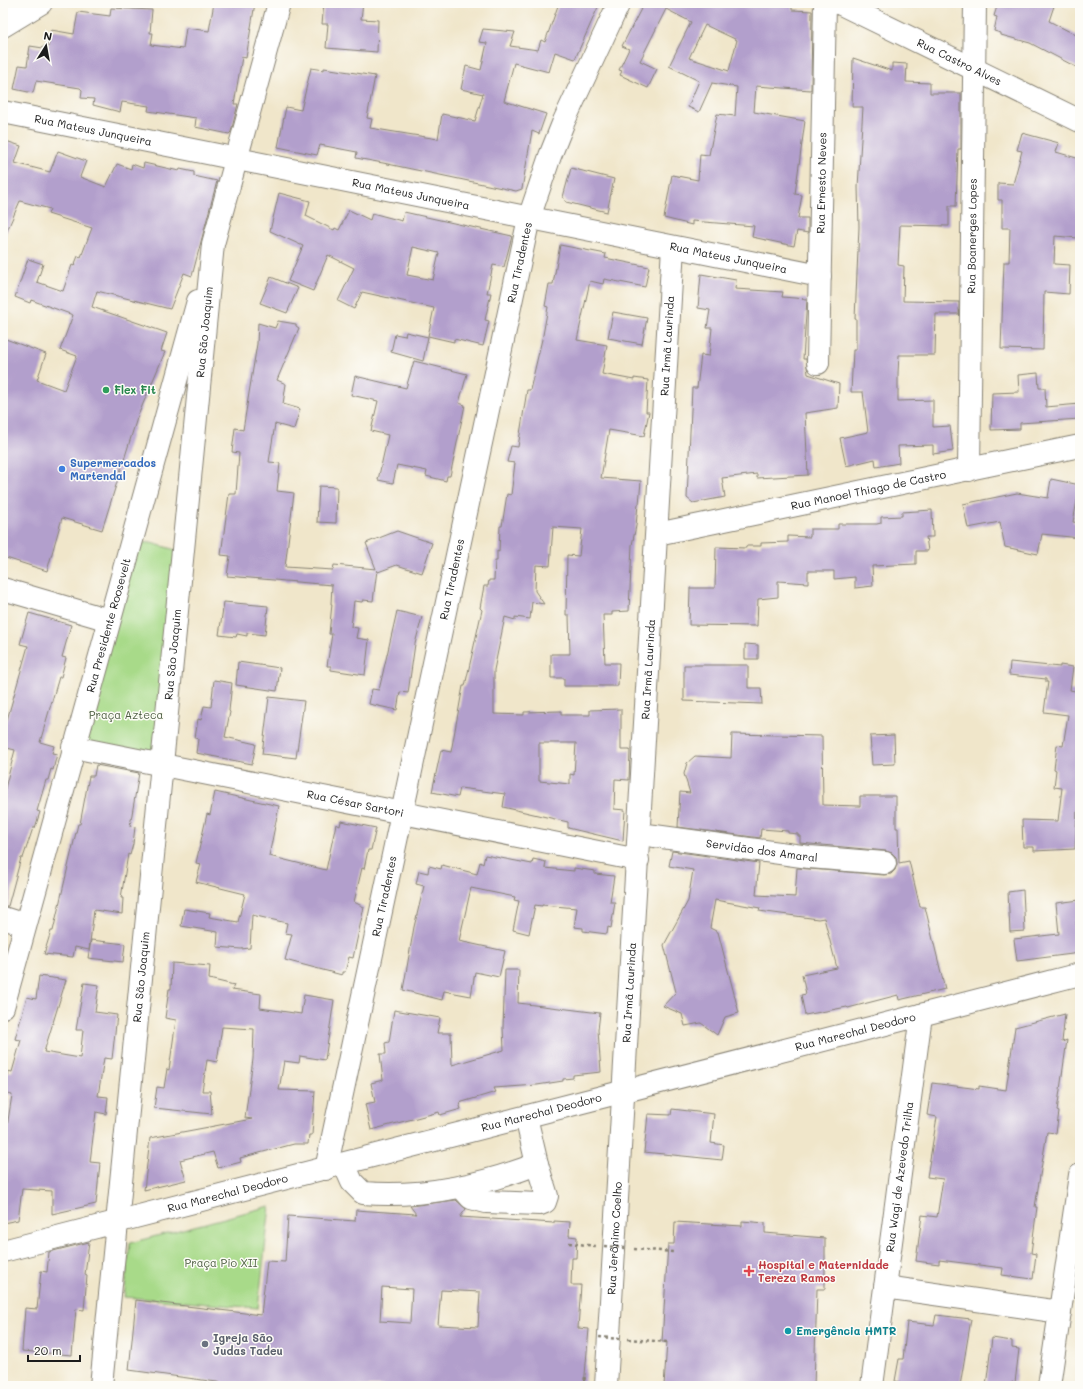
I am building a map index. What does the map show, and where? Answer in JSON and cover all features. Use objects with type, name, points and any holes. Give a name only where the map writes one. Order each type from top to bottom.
[{"type":"street","points":[[3,10],[6,3]]},
{"type":"street","points":[[3,26],[41,3]]},
{"type":"street","name":"Rua São Joaquim","points":[[101,1386],[213,244],[235,159],[279,3]]},
{"type":"street","name":"Rua Tiradentes","points":[[335,1166],[402,813],[529,218],[550,156],[564,121],[619,3]]},
{"type":"street","name":"Rua Ernesto Neves","points":[[818,363],[825,3]]},
{"type":"street","name":"Rua Castro Alves","points":[[839,3],[1080,121]]},
{"type":"street","name":"Rua Boanerges Lopes","points":[[969,470],[975,3]]},
{"type":"street","name":"Rua Mateus Junqueira","points":[[3,112],[820,276]]},
{"type":"street","name":"Rua Presidente Roosevelt","points":[[3,1007],[213,244]]},
{"type":"street","name":"Rua Irmã Laurinda","points":[[624,1092],[673,247]]},
{"type":"street","name":"Rua Manoel Thiago de Castro","points":[[657,534],[1080,446]]},
{"type":"street","points":[[3,589],[109,620]]},
{"type":"street","name":"Rua César Sartori","points":[[74,747],[638,860]]},
{"type":"street","name":"Servidão dos Amaral","points":[[640,834],[809,857],[885,863]]},
{"type":"street","points":[[3,918],[25,925]]},
{"type":"street","name":"Rua Marechal Deodoro","points":[[3,1251],[1080,974]]},
{"type":"street","name":"Rua Wagi de Azevedo Trilha","points":[[872,1386],[921,1015]]},
{"type":"street","name":"Rua Jerônimo Coelho","points":[[606,1386],[624,1092]]},
{"type":"street","points":[[462,1188],[471,1198],[486,1202],[540,1204],[545,1202],[547,1196],[537,1164],[526,1117]]},
{"type":"street","points":[[335,1166],[363,1193],[381,1195],[462,1188],[511,1174],[537,1164]]},
{"type":"street","points":[[1049,1386],[1080,1175]]},
{"type":"street","points":[[886,1287],[1060,1312]]},
{"type":"path","points":[[568,1243],[673,1252]]},
{"type":"path","points":[[599,1337],[667,1342]]},
{"type":"green space","name":"Praça Azteca","points":[[131,542],[151,543],[183,552],[162,765],[73,747]]},
{"type":"green space","name":"Praça Pio XII","points":[[270,1206],[258,1308],[124,1297],[130,1243]]},
{"type":"building","points":[[214,3],[255,3],[246,58],[242,57],[234,104],[238,104],[231,132],[229,134],[195,127],[196,118],[148,111],[149,106],[122,102],[120,112],[93,105],[94,99],[81,98],[82,90],[80,88],[36,81],[33,93],[14,89],[19,65],[27,66],[30,46],[43,48],[44,46],[48,47],[51,30],[74,34],[78,12],[110,16],[111,8],[152,10],[150,33],[153,33],[151,45],[183,49],[186,28],[209,31]]},
{"type":"building","points":[[324,3],[363,3],[361,19],[378,20],[377,52],[326,48],[328,24],[322,24]]},
{"type":"building","points":[[559,3],[588,3],[598,7],[575,59],[555,52],[549,72],[514,63],[504,101],[546,114],[539,134],[532,131],[522,189],[516,191],[356,158],[357,152],[320,145],[317,155],[278,147],[286,107],[301,110],[311,68],[324,70],[324,68],[375,76],[367,118],[372,119],[370,128],[438,139],[442,114],[475,121],[483,94],[461,89],[466,66],[481,70],[487,43],[479,42],[483,29],[515,32],[510,46],[538,50],[541,40],[545,42]]},
{"type":"building","points":[[644,3],[792,3],[792,10],[812,11],[811,90],[756,86],[754,112],[805,121],[795,194],[802,195],[798,218],[808,218],[808,233],[797,231],[794,246],[752,237],[754,226],[692,221],[692,225],[664,218],[672,175],[698,180],[700,154],[709,155],[717,114],[735,116],[737,87],[712,83],[699,112],[688,107],[699,81],[669,66],[691,22],[666,9],[640,61],[657,69],[648,88],[620,75],[622,71],[619,70],[629,49],[622,46]],"holes":[[[705,25],[737,40],[729,71],[689,58]]]},
{"type":"building","points":[[998,3],[1055,3],[1049,21],[1080,37],[1080,69],[1030,43],[1001,35],[1001,33],[994,31],[997,17],[994,16]]},
{"type":"building","points":[[853,58],[892,71],[892,63],[907,64],[906,82],[930,83],[930,93],[961,93],[961,149],[958,149],[956,206],[949,206],[949,226],[900,225],[898,265],[904,266],[903,301],[959,302],[959,314],[936,314],[935,355],[899,355],[898,373],[898,401],[933,400],[933,427],[950,426],[953,451],[933,454],[933,445],[898,446],[899,463],[876,467],[875,459],[846,466],[840,438],[868,432],[863,392],[851,392],[853,350],[856,350],[855,319],[859,227],[858,187],[863,107],[852,107]]},
{"type":"building","points":[[1022,133],[1059,143],[1056,152],[1080,159],[1080,226],[1078,227],[1078,238],[1055,236],[1054,264],[1070,265],[1069,294],[1044,292],[1043,350],[1001,349],[1004,262],[1009,262],[1010,228],[1002,228],[1002,200],[998,200],[998,183],[1013,184],[1022,151],[1017,150]]},
{"type":"building","points":[[3,140],[21,146],[15,163],[50,172],[58,151],[86,161],[80,177],[106,187],[117,164],[131,169],[132,164],[143,168],[144,163],[179,171],[180,169],[194,172],[194,176],[217,181],[192,276],[184,273],[170,309],[97,291],[92,307],[167,333],[161,351],[165,352],[137,418],[102,530],[62,518],[47,571],[3,557],[3,338],[46,354],[37,380],[64,390],[77,356],[60,350],[73,315],[31,300],[30,303],[15,297],[28,259],[43,264],[37,282],[63,291],[72,265],[74,266],[78,256],[81,257],[92,228],[48,214],[50,209],[20,201],[3,240]]},
{"type":"building","points":[[571,168],[614,179],[607,212],[566,202],[563,197]]},
{"type":"building","points":[[279,193],[310,201],[306,216],[334,230],[335,228],[339,230],[349,210],[370,220],[372,213],[402,221],[404,212],[512,236],[504,267],[493,265],[487,293],[491,293],[485,320],[489,321],[483,346],[454,339],[454,342],[428,336],[434,308],[362,292],[354,309],[338,301],[354,268],[328,255],[313,291],[288,281],[303,246],[270,231]],"holes":[[[413,247],[439,253],[433,280],[407,275]]]},
{"type":"building","points":[[560,245],[606,254],[605,258],[649,267],[645,287],[604,279],[603,284],[590,281],[577,340],[607,345],[602,374],[634,380],[634,378],[648,380],[646,412],[649,412],[644,436],[609,430],[601,478],[641,481],[636,526],[632,545],[629,611],[612,612],[612,615],[603,615],[605,663],[619,663],[618,686],[564,686],[564,678],[551,678],[551,654],[570,654],[569,615],[566,615],[567,555],[579,556],[582,529],[553,527],[550,566],[536,565],[535,591],[544,604],[532,602],[530,619],[515,617],[515,620],[505,617],[494,670],[494,714],[524,715],[524,712],[561,711],[561,715],[590,715],[590,710],[621,709],[621,750],[630,750],[629,780],[615,779],[614,809],[625,810],[623,841],[568,828],[568,822],[503,807],[505,794],[460,788],[458,797],[432,792],[441,750],[451,752],[463,686],[465,686],[482,610],[480,608],[484,586],[488,586],[489,580],[494,580],[495,561],[497,561],[497,551],[499,552],[500,526],[502,526],[507,494],[511,495],[515,463],[507,462],[511,446],[518,447],[527,390],[530,390],[543,335],[548,307],[545,306],[549,284],[553,284]],"holes":[[[539,743],[576,743],[574,775],[570,774],[570,784],[539,781]]]},
{"type":"building","points":[[701,274],[736,280],[735,289],[783,292],[782,297],[807,299],[803,359],[806,359],[808,374],[839,384],[838,408],[805,413],[808,475],[757,478],[757,474],[722,478],[725,497],[693,503],[687,498],[692,388],[697,388],[701,355],[709,356],[712,328],[707,328],[710,310],[698,308]]},
{"type":"building","points":[[271,277],[298,288],[287,313],[260,303]]},
{"type":"building","points":[[613,312],[647,318],[642,344],[608,338]]},
{"type":"building","points":[[278,321],[296,324],[299,328],[277,380],[286,384],[283,404],[300,409],[294,429],[275,424],[269,462],[280,463],[277,491],[294,493],[285,567],[333,570],[334,565],[376,569],[366,543],[397,531],[432,543],[422,573],[397,565],[378,572],[377,570],[373,601],[354,601],[351,627],[358,628],[356,638],[369,640],[365,675],[331,670],[331,666],[327,666],[332,634],[329,634],[332,585],[227,576],[230,556],[221,555],[229,494],[236,494],[239,453],[232,452],[235,428],[243,430],[257,344],[258,323],[275,328]]},
{"type":"building","points":[[406,332],[428,337],[423,361],[391,352],[395,334],[405,336]]},
{"type":"building","points":[[414,361],[467,374],[459,403],[465,405],[450,476],[447,476],[446,481],[426,476],[427,471],[397,465],[393,483],[378,480],[388,435],[371,431],[378,401],[351,395],[355,376],[406,388]]},
{"type":"building","points":[[1038,373],[1039,388],[1045,388],[1046,407],[1080,404],[1080,419],[1020,423],[1020,429],[991,430],[992,393],[1019,392],[1018,375]]},
{"type":"building","points":[[1051,479],[1080,485],[1073,522],[1080,523],[1080,538],[1042,534],[1038,554],[1005,547],[1000,522],[968,528],[963,504],[1017,493],[1048,498]]},
{"type":"building","points":[[319,486],[337,487],[336,523],[317,522]]},
{"type":"building","points":[[932,510],[933,537],[926,537],[928,551],[916,551],[916,564],[872,566],[873,586],[855,588],[855,577],[834,579],[834,571],[808,571],[808,583],[778,581],[778,597],[758,599],[757,626],[689,625],[690,588],[715,588],[716,547],[746,548],[746,546],[761,546],[761,543],[788,542],[788,536],[810,537],[810,529],[838,529],[838,524],[877,524],[881,523],[881,517],[902,516],[902,512]]},
{"type":"building","points":[[224,602],[268,606],[265,635],[247,633],[247,636],[237,634],[236,637],[219,635]]},
{"type":"building","points":[[397,611],[422,617],[415,644],[408,693],[400,692],[397,710],[369,704],[372,689],[379,690]]},
{"type":"building","points":[[29,613],[71,625],[62,657],[66,658],[61,677],[59,677],[40,742],[54,746],[52,753],[57,754],[53,770],[51,769],[48,780],[46,780],[37,811],[40,812],[23,858],[21,858],[8,906],[3,906],[3,796],[15,750],[3,747],[3,719],[7,720],[28,646],[20,644]]},
{"type":"building","points":[[745,644],[758,645],[758,659],[745,659]]},
{"type":"building","points":[[238,662],[280,668],[277,691],[236,685]]},
{"type":"building","points":[[1010,662],[1073,667],[1070,690],[1080,692],[1080,812],[1077,812],[1075,849],[1034,851],[1034,847],[1023,847],[1022,820],[1058,821],[1062,788],[1054,787],[1056,770],[1054,769],[1057,745],[1063,746],[1068,715],[1044,712],[1048,682],[1046,682],[1046,679],[1009,675]]},
{"type":"building","points":[[684,665],[748,665],[748,688],[761,688],[762,704],[684,701]]},
{"type":"building","points":[[214,680],[232,683],[230,712],[225,737],[256,744],[252,764],[196,753],[198,739],[195,738],[198,719],[201,720],[204,706],[211,707]]},
{"type":"building","points":[[269,697],[304,701],[296,758],[262,754]]},
{"type":"building","points":[[732,734],[822,736],[823,805],[860,806],[860,796],[896,796],[896,828],[898,828],[899,863],[909,861],[920,907],[925,907],[945,989],[899,1000],[898,995],[848,1008],[805,1015],[801,995],[806,994],[802,975],[837,968],[824,918],[818,919],[759,911],[760,908],[715,900],[710,928],[718,932],[739,1013],[725,1017],[717,1035],[701,1023],[685,1026],[682,1014],[663,1006],[676,992],[664,945],[688,901],[693,870],[669,866],[672,851],[759,863],[756,895],[795,897],[797,868],[884,875],[891,874],[895,870],[897,864],[896,857],[892,853],[886,851],[800,843],[800,836],[798,836],[798,834],[788,833],[788,831],[761,829],[760,838],[678,827],[680,792],[690,793],[684,774],[687,763],[695,756],[731,758]]},
{"type":"building","points":[[894,735],[895,764],[872,765],[870,736]]},
{"type":"building","points":[[96,765],[139,773],[130,826],[135,827],[133,844],[130,855],[128,854],[121,898],[123,898],[122,914],[94,910],[89,950],[75,947],[73,957],[44,954],[51,931],[53,931],[78,824],[80,824],[89,776],[94,776]]},
{"type":"building","points":[[215,792],[279,806],[269,856],[326,870],[336,824],[340,826],[341,821],[376,828],[371,850],[368,850],[364,869],[362,868],[354,902],[364,907],[353,958],[349,957],[345,972],[342,972],[342,975],[285,960],[292,934],[285,933],[287,923],[252,915],[250,948],[241,949],[217,947],[218,932],[181,926],[184,909],[210,913],[209,917],[238,922],[245,894],[196,882],[201,864],[196,863],[207,814],[210,815]]},
{"type":"building","points":[[485,855],[532,864],[533,859],[546,862],[545,868],[574,871],[574,868],[595,871],[595,874],[614,876],[610,902],[615,902],[611,928],[608,927],[607,934],[583,931],[583,928],[574,927],[577,908],[535,905],[529,934],[513,930],[519,901],[514,900],[515,897],[471,888],[459,941],[505,951],[499,977],[475,972],[471,996],[444,991],[442,1000],[403,990],[414,927],[424,886],[416,884],[419,871],[428,873],[429,866],[441,869],[442,865],[477,874],[480,862],[483,864]]},
{"type":"building","points":[[1023,890],[1025,931],[1010,932],[1008,892]]},
{"type":"building","points":[[1080,900],[1080,922],[1076,922],[1080,953],[1017,961],[1014,939],[1059,934],[1056,903]]},
{"type":"building","points":[[91,940],[125,944],[123,962],[88,958]]},
{"type":"building","points":[[172,963],[210,966],[209,979],[234,985],[232,990],[261,994],[260,1008],[301,1014],[304,995],[334,1000],[325,1060],[300,1056],[299,1063],[284,1061],[279,1090],[315,1091],[312,1135],[309,1135],[308,1144],[294,1144],[240,1158],[241,1162],[218,1168],[213,1152],[180,1160],[186,1180],[144,1190],[150,1138],[252,1119],[245,1118],[253,1059],[254,1029],[222,1027],[217,1062],[207,1060],[202,1091],[210,1091],[212,1114],[154,1108],[157,1087],[164,1088],[167,1069],[169,1070],[176,1020],[165,1018],[169,989],[171,989]]},
{"type":"building","points":[[505,970],[519,970],[518,1003],[600,1013],[598,1030],[601,1072],[573,1075],[573,1078],[563,1079],[563,1081],[537,1085],[494,1088],[496,1092],[459,1103],[461,1109],[440,1115],[439,1112],[371,1130],[365,1104],[375,1102],[371,1083],[383,1080],[380,1054],[386,1054],[385,1043],[389,1042],[394,1010],[440,1018],[437,1033],[451,1033],[452,1065],[504,1050],[503,1028]]},
{"type":"building","points":[[39,976],[66,980],[44,1052],[80,1058],[83,1030],[76,1030],[84,983],[99,985],[95,1012],[117,1015],[112,1059],[104,1058],[98,1096],[108,1097],[106,1114],[96,1112],[90,1162],[100,1163],[96,1204],[52,1214],[52,1191],[22,1189],[18,1220],[3,1223],[3,1126],[7,1127],[12,1095],[3,1093],[8,1071],[12,1072],[21,1040],[15,1039],[27,997],[36,999]]},
{"type":"building","points":[[1065,1014],[1062,1042],[1067,1040],[1057,1111],[1059,1112],[1056,1133],[1047,1132],[1035,1207],[1037,1207],[1031,1253],[1036,1254],[1033,1279],[1002,1275],[1003,1268],[939,1260],[939,1264],[916,1261],[922,1215],[937,1217],[943,1179],[927,1177],[937,1117],[927,1115],[932,1083],[979,1089],[979,1086],[1006,1090],[1015,1027]]},
{"type":"building","points":[[672,1109],[714,1114],[711,1143],[724,1145],[722,1160],[644,1152],[648,1114],[671,1115]]},
{"type":"building","points":[[456,1200],[466,1209],[460,1217],[554,1223],[554,1221],[570,1222],[569,1236],[577,1237],[576,1258],[572,1258],[571,1285],[581,1285],[578,1328],[589,1329],[584,1386],[246,1386],[129,1370],[136,1300],[261,1315],[267,1261],[285,1262],[288,1216],[355,1221],[356,1210],[416,1214],[410,1206]],"holes":[[[382,1287],[412,1289],[410,1323],[380,1321]],[[441,1290],[480,1292],[478,1327],[438,1325]]]},
{"type":"building","points":[[742,1221],[765,1223],[765,1233],[825,1238],[825,1289],[817,1289],[814,1386],[664,1386],[667,1342],[662,1342],[668,1244],[674,1244],[675,1222],[742,1226]]},
{"type":"building","points":[[89,1242],[85,1275],[87,1276],[84,1310],[76,1309],[72,1355],[22,1351],[25,1308],[37,1309],[41,1271],[47,1272],[49,1252]]},
{"type":"building","points":[[936,1315],[971,1319],[960,1386],[900,1386],[900,1382],[895,1381],[899,1359],[903,1359],[907,1322],[934,1325]]},
{"type":"building","points":[[992,1338],[1012,1341],[1012,1348],[1019,1349],[1015,1383],[1012,1382],[1012,1386],[986,1386]]},
{"type":"place","name":"Flex Fit","points":[[106,390]]},
{"type":"place","name":"Supermercados Martendal","points":[[62,469]]},
{"type":"place","name":"Hospital e Maternidade Tereza Ramos","points":[[749,1271]]},
{"type":"place","name":"Emergência HMTR","points":[[788,1331]]},
{"type":"place","name":"Igreja São Judas Tadeu","points":[[205,1344]]}]
